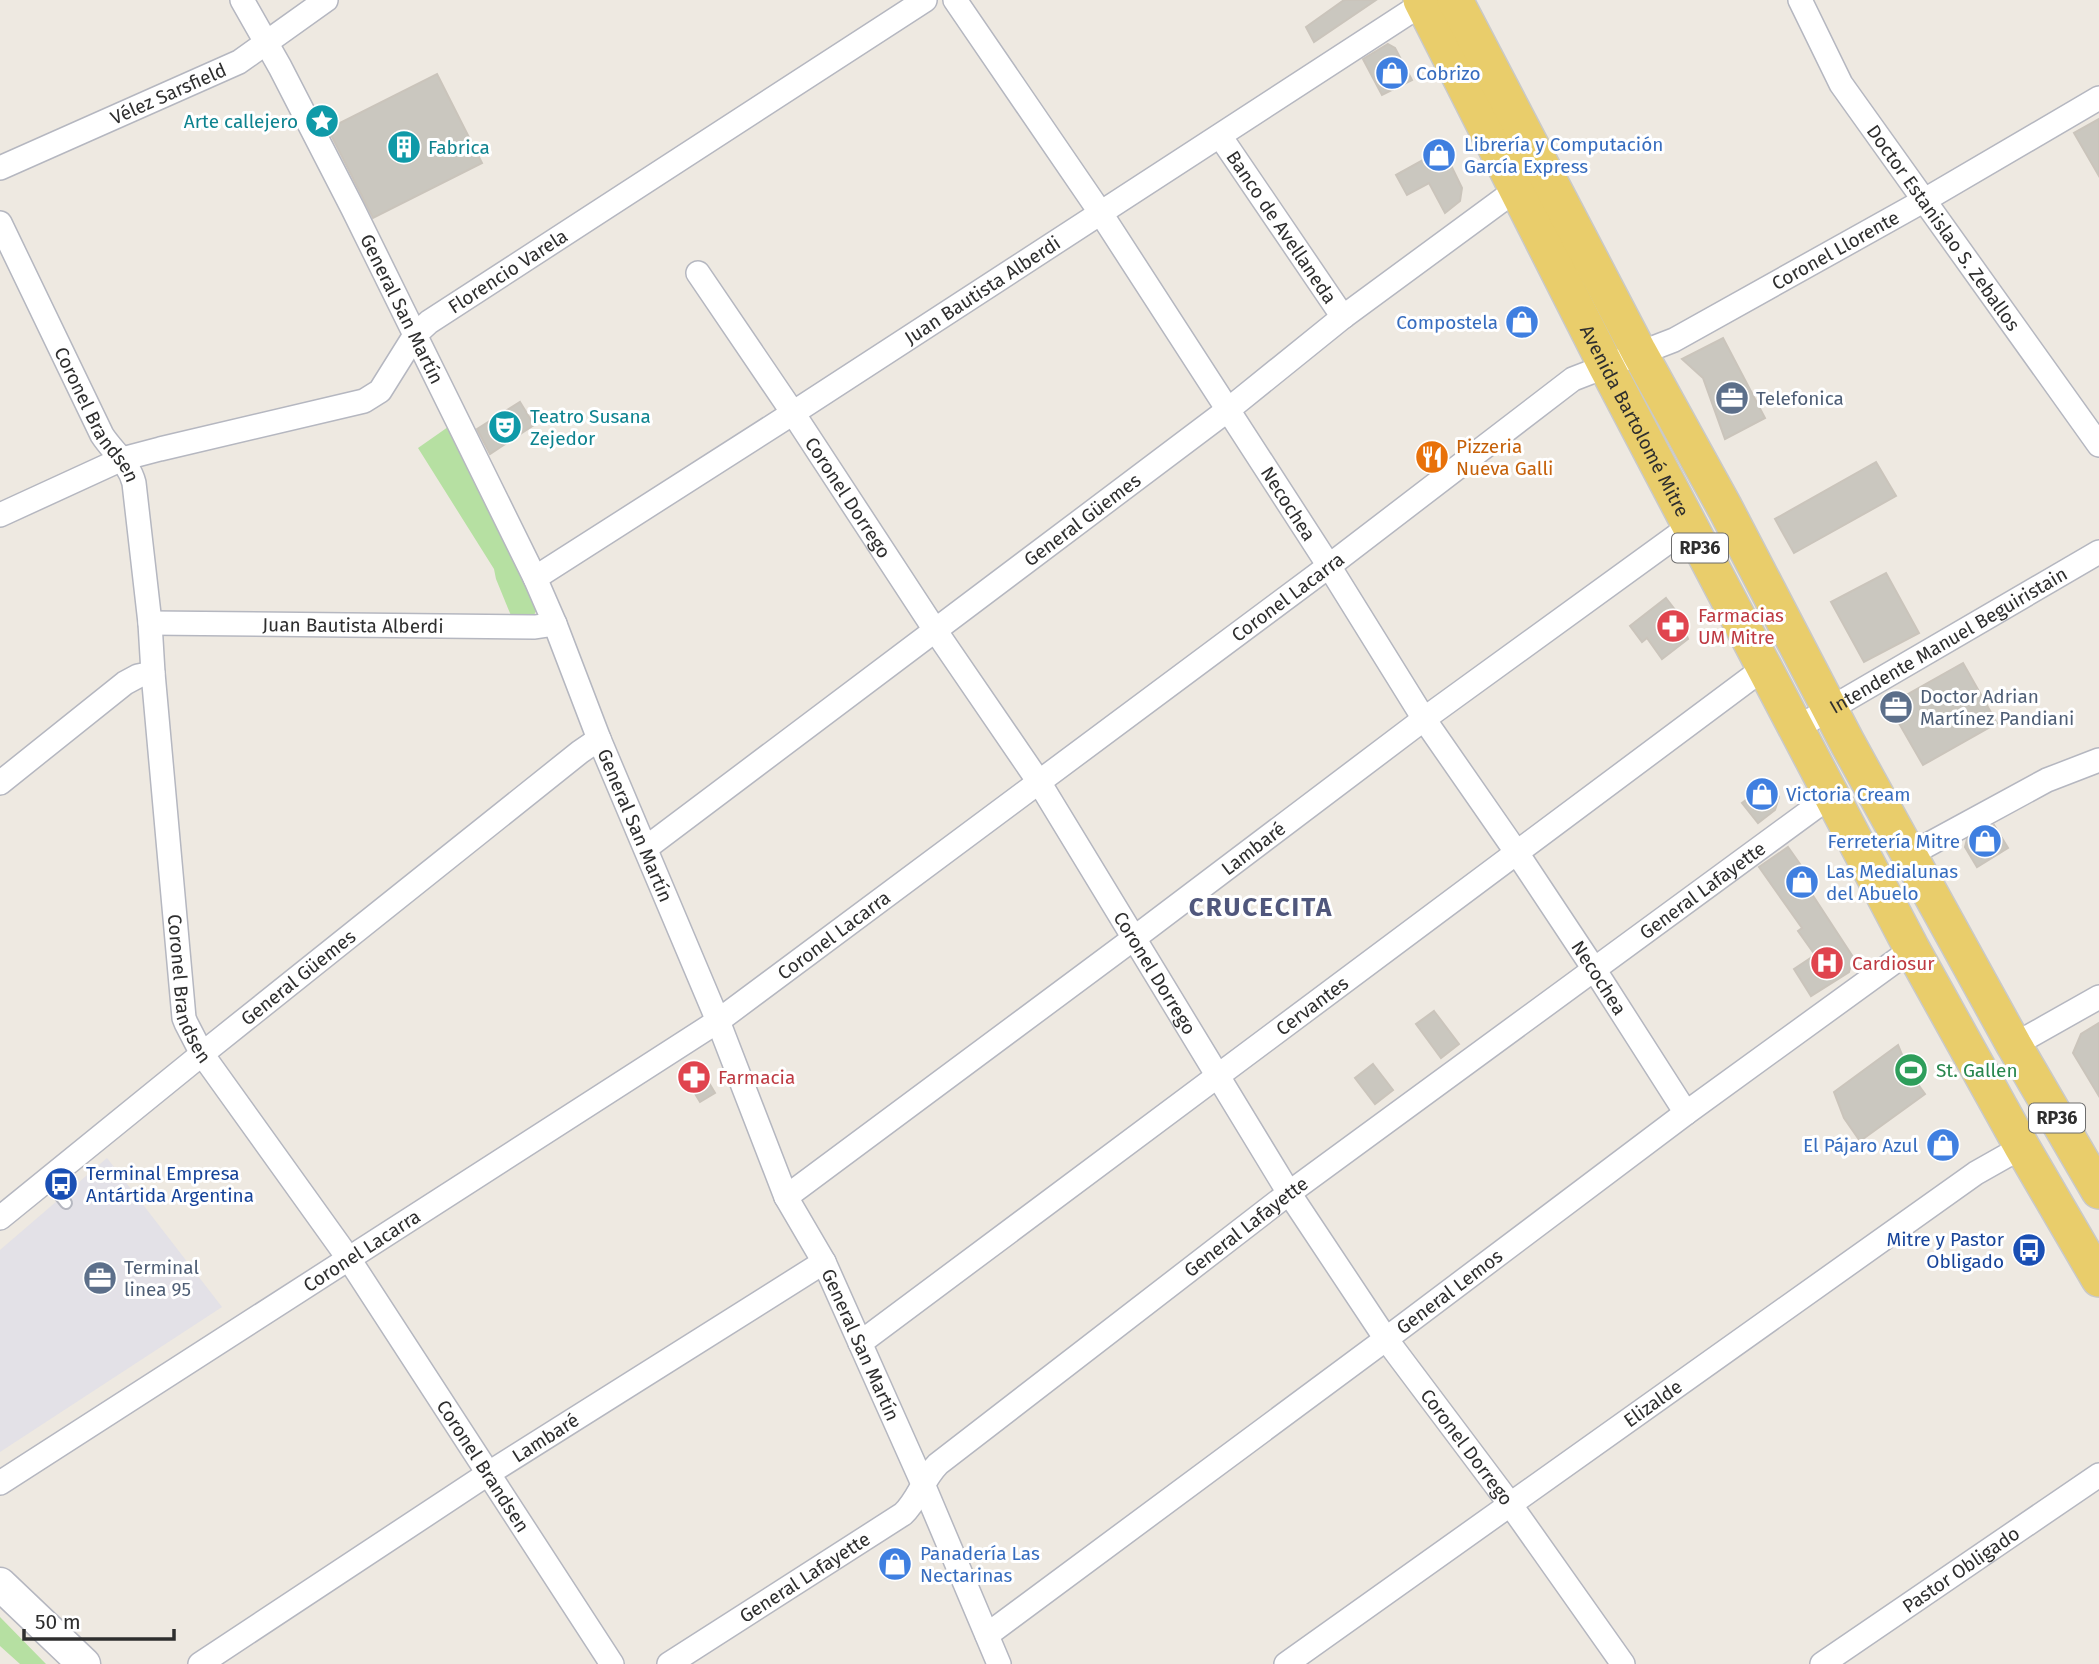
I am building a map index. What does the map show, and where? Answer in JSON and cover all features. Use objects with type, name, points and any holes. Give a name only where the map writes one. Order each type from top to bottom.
[{"type":"main road","name":"Avenida Bartolomé Mitre","points":[[1432,1],[1517,189],[1605,366],[1912,949],[2099,1279]]},
{"type":"main road","name":"Avenida Bartolomé Mitre","points":[[1432,1],[1639,352],[1731,520],[1848,744],[2014,1045],[2099,1191]]},
{"type":"main road","points":[[0,1584],[85,1664]]},
{"type":"street","name":"General San Martín","points":[[242,0],[280,67],[353,209],[535,578],[599,739],[718,1021],[786,1198],[824,1262],[923,1484],[999,1664]]},
{"type":"street","name":"Vélez Sarsfield","points":[[0,168],[239,62],[326,0]]},
{"type":"street","name":"Florencio Varela","points":[[0,515],[122,459],[364,401],[380,391],[415,335],[429,322],[925,0]]},
{"type":"street","name":"Necochea","points":[[955,0],[1100,212],[1329,566],[1424,719],[1517,853],[1686,1113]]},
{"type":"street","name":"Doctor Estanislao S. Zeballos","points":[[1800,0],[1841,84],[2099,445]]},
{"type":"street","name":"Juan Bautista Alberdi","points":[[535,578],[1100,212],[1432,1]]},
{"type":"street","name":"Coronel Llorente","points":[[1639,352],[1674,340],[1923,201],[2099,97]]},
{"type":"street","name":"Banco de Avellaneda","points":[[1220,136],[1343,317]]},
{"type":"street","name":"General Güemes","points":[[646,848],[1229,410],[1343,317],[1517,189]]},
{"type":"street","name":"Coronel Brandsen","points":[[0,223],[102,435],[131,470],[150,623],[184,1018],[202,1054],[349,1259],[612,1664]]},
{"type":"street","name":"Coronel Dorrego","points":[[698,273],[1039,782],[1289,1193],[1386,1339],[1510,1504],[1623,1664]]},
{"type":"street","name":"Coronel Lacarra","points":[[0,1483],[718,1021],[1329,566],[1573,379],[1639,352]]},
{"type":"street","name":"Lambaré","points":[[786,1198],[1424,719],[1690,526]]},
{"type":"street","name":"Intendente Manuel Beguiristain","points":[[1797,728],[2099,552]]},
{"type":"street","name":"Juan Bautista Alberdi","points":[[150,623],[522,627],[555,624]]},
{"type":"street","name":"Cervantes","points":[[860,1343],[1764,668]]},
{"type":"street","points":[[0,783],[125,683],[138,676],[153,673]]},
{"type":"street","name":"General Güemes","points":[[0,1217],[599,739]]},
{"type":"street","points":[[1909,855],[2047,780],[2099,760]]},
{"type":"street","name":"General Lafayette","points":[[670,1664],[903,1514],[938,1464],[1289,1193],[1832,795]]},
{"type":"street","name":"General Lemos","points":[[987,1635],[1686,1113],[1912,949]]},
{"type":"street","points":[[2014,1045],[2099,997]]},
{"type":"street","name":"Elizalde","points":[[1286,1664],[1976,1173],[2022,1147]]},
{"type":"street","name":"Lambaré","points":[[200,1664],[489,1474],[824,1262]]},
{"type":"street","name":"Pastor Obligado","points":[[1822,1664],[2099,1475]]},
{"type":"lane","points":[[47,1179],[66,1203]]},
{"type":"shaded area","name":"Terminal linea 95","points":[[107,1158],[222,1307],[0,1452],[0,1250]]},
{"type":"green space","points":[[448,427],[539,605],[533,617],[512,618],[494,569],[418,448]]},
{"type":"green space","points":[[0,1617],[46,1664],[20,1664],[0,1646]]},
{"type":"building","points":[[1344,0],[1376,0],[1314,42],[1306,27]]},
{"type":"building","points":[[1388,44],[1395,48],[1412,80],[1382,95],[1363,59]]},
{"type":"building","name":"Fabrica","points":[[437,74],[482,163],[373,218],[328,129]]},
{"type":"building","points":[[2099,119],[2099,176],[2074,133]]},
{"type":"building","points":[[1443,149],[1462,188],[1460,201],[1445,213],[1429,183],[1407,195],[1396,175]]},
{"type":"building","name":"Telefonica","points":[[1723,338],[1765,418],[1725,439],[1703,378],[1682,359]]},
{"type":"building","name":"Teatro Susana Zejedor","points":[[520,402],[534,425],[490,454],[477,429]]},
{"type":"building","points":[[1876,462],[1896,496],[1794,553],[1775,519]]},
{"type":"building","points":[[1886,573],[1919,633],[1864,662],[1831,602]]},
{"type":"building","points":[[1666,598],[1679,615],[1688,639],[1662,659],[1647,638],[1642,642],[1630,626]]},
{"type":"building","points":[[1963,663],[1997,723],[1923,765],[1892,711],[1894,702]]},
{"type":"building","points":[[1769,783],[1779,797],[1775,810],[1758,823],[1742,803]]},
{"type":"building","name":"Ferretería Mitre","points":[[1994,825],[2008,848],[1977,867],[1965,847],[1967,839]]},
{"type":"building","points":[[1788,847],[1814,884],[1808,888],[1853,957],[1849,972],[1811,996],[1794,969],[1815,955],[1798,931],[1802,928],[1759,867]]},
{"type":"building","points":[[1434,1011],[1459,1044],[1441,1058],[1416,1024]]},
{"type":"building","points":[[2099,1023],[2099,1096],[2073,1053],[2081,1034]]},
{"type":"building","points":[[1898,1045],[1909,1072],[1925,1094],[1860,1141],[1844,1118],[1834,1092]]},
{"type":"building","points":[[697,1063],[715,1093],[700,1102],[682,1072]]},
{"type":"building","points":[[1373,1064],[1393,1090],[1375,1104],[1355,1078]]},
{"type":"place","name":"Cobrizo","points":[[1392,73]]},
{"type":"place","name":"Arte callejero","points":[[322,121]]},
{"type":"place","name":"Fabrica","points":[[404,147]]},
{"type":"place","name":"Librería y Computación García Express","points":[[1439,155]]},
{"type":"place","name":"Compostela","points":[[1522,322]]},
{"type":"place","name":"Telefonica","points":[[1732,398]]},
{"type":"place","name":"Teatro Susana Zejedor","points":[[505,427]]},
{"type":"place","name":"Pizzeria Nueva Galli","points":[[1432,457]]},
{"type":"place","name":"Farmacias UM Mitre","points":[[1673,626]]},
{"type":"place","name":"Doctor Adrian Martínez Pandiani","points":[[1896,707]]},
{"type":"place","name":"Victoria Cream","points":[[1762,794]]},
{"type":"place","name":"Ferretería Mitre","points":[[1985,841]]},
{"type":"place","name":"Las Medialunas del Abuelo","points":[[1802,882]]},
{"type":"place","name":"Cardiosur","points":[[1827,963]]},
{"type":"place","name":"St. Gallen","points":[[1911,1070]]},
{"type":"place","name":"Farmacia","points":[[694,1077]]},
{"type":"place","name":"El Pájaro Azul","points":[[1943,1145]]},
{"type":"place","name":"Terminal Empresa Antártida Argentina","points":[[61,1184]]},
{"type":"place","name":"Mitre y Pastor Obligado","points":[[2029,1250]]},
{"type":"place","name":"Terminal linea 95","points":[[100,1278]]},
{"type":"place","name":"Panadería Las Nectarinas","points":[[895,1564]]},
{"type":"district","name":"CRUCECITA","points":[[1261,907]]}]
